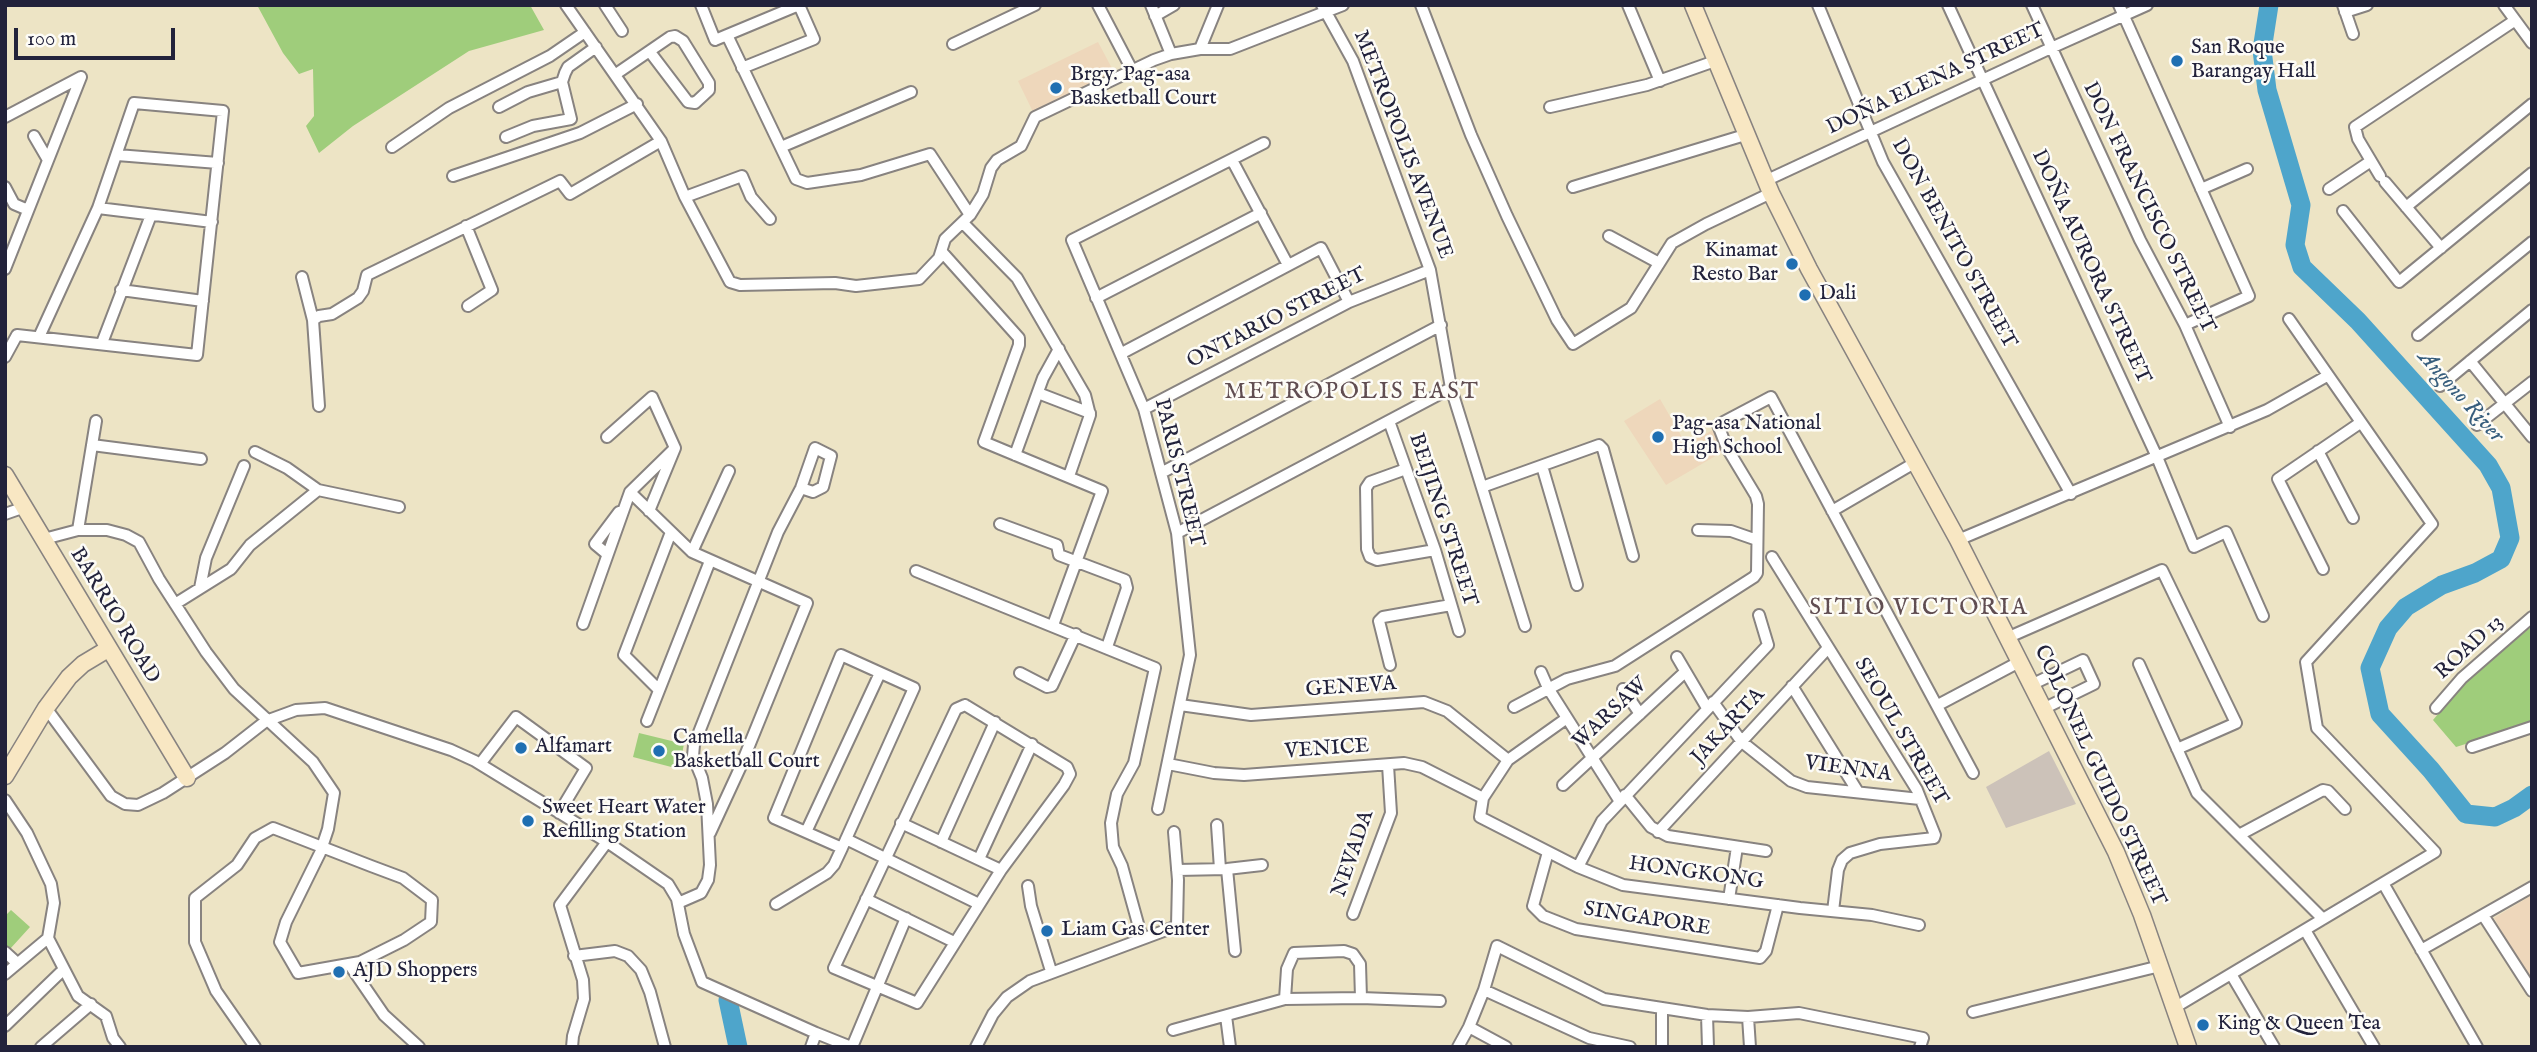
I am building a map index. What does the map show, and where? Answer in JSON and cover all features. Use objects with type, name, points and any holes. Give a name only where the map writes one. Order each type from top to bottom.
[{"type":"street","points":[[566,5],[661,141],[685,197],[730,282],[740,285],[835,283],[856,286],[919,279],[939,258],[945,239],[967,219],[983,194],[991,168],[997,160],[1021,146],[1035,117],[1171,54],[1200,49],[1230,49],[1325,9],[1343,5]]},
{"type":"street","points":[[605,5],[622,31]]},
{"type":"street","points":[[706,7],[715,40],[799,5],[814,39],[742,68]]},
{"type":"street","points":[[953,44],[1035,5]]},
{"type":"street","points":[[1098,5],[1132,70]]},
{"type":"street","points":[[1171,54],[1153,11],[1174,5]]},
{"type":"street","points":[[1200,49],[1218,5]]},
{"type":"street","name":"DOÑA ELENA STREET","points":[[1421,5],[1497,193],[1545,297],[1573,344],[1631,309],[1672,243],[1870,132],[2051,48],[2121,10],[2147,5]]},
{"type":"street","points":[[1628,5],[1660,82]]},
{"type":"street","name":"COLONEL GUIDO STREET","points":[[1693,5],[1768,187],[1809,269],[2009,637],[2116,852],[2188,1047]]},
{"type":"street","name":"DON BENITO STREET","points":[[1818,5],[1883,162],[2071,494]]},
{"type":"street","name":"DOÑA AURORA STREET","points":[[1948,5],[2157,457],[2194,547],[2226,532],[2263,616]]},
{"type":"street","name":"DON FRANCISCO STREET","points":[[2032,5],[2140,240],[2185,325],[2230,427]]},
{"type":"street","points":[[2353,34],[2344,8],[2367,5]]},
{"type":"street","points":[[2504,5],[2532,43]]},
{"type":"street","name":"METROPOLIS AVENUE","points":[[1325,9],[1353,61],[1430,270],[1451,388],[1525,626]]},
{"type":"street","points":[[2121,10],[2249,296],[2185,325]]},
{"type":"street","points":[[2441,248],[2382,179],[2358,139],[2355,127],[2514,21]]},
{"type":"street","points":[[392,146],[450,108],[550,56],[585,32]]},
{"type":"street","points":[[727,35],[796,179],[807,183],[861,175],[930,154],[967,219],[1017,278],[1085,395],[1090,413],[1069,476]]},
{"type":"street","points":[[616,74],[670,37],[681,38],[709,83],[709,90],[695,103],[688,102],[650,52]]},
{"type":"street","points":[[506,136],[571,118],[562,82],[568,67],[596,47]]},
{"type":"street","points":[[1550,107],[1660,82],[1715,61]]},
{"type":"street","points":[[5,117],[81,78],[5,269]]},
{"type":"street","points":[[499,107],[528,92],[562,82]]},
{"type":"street","points":[[780,147],[911,92]]},
{"type":"street","points":[[5,357],[16,335],[197,355],[223,111],[134,103],[98,208],[39,337]]},
{"type":"street","points":[[453,176],[596,127],[637,104]]},
{"type":"street","points":[[2406,207],[2532,104]]},
{"type":"street","points":[[1573,187],[1745,135]]},
{"type":"street","points":[[34,136],[48,160]]},
{"type":"street","points":[[313,320],[358,298],[363,291],[367,275],[560,181],[570,194],[661,141]]},
{"type":"street","points":[[1264,143],[1232,160],[1288,265]]},
{"type":"street","points":[[117,155],[218,163]]},
{"type":"street","name":"PARIS STREET","points":[[1158,809],[1190,655],[1177,533],[1144,409],[1072,240],[1232,160]]},
{"type":"street","points":[[2329,189],[2371,162]]},
{"type":"street","points":[[2201,189],[2247,169]]},
{"type":"street","points":[[2343,211],[2399,282],[2532,173]]},
{"type":"street","points":[[685,197],[742,176],[751,197],[770,219]]},
{"type":"street","points":[[5,187],[14,204],[29,210]]},
{"type":"street","points":[[98,208],[212,222]]},
{"type":"street","points":[[1096,298],[1261,213]]},
{"type":"street","points":[[102,343],[151,215]]},
{"type":"street","points":[[466,226],[492,290],[468,306]]},
{"type":"street","points":[[1609,236],[1658,263]]},
{"type":"street","points":[[2418,335],[2532,242]]},
{"type":"street","points":[[1122,353],[1321,248],[1349,302]]},
{"type":"street","points":[[942,252],[1019,338],[1019,345],[984,442],[1102,491],[1053,625]]},
{"type":"street","name":"ONTARIO STREET","points":[[1144,409],[1349,302],[1430,270]]},
{"type":"street","points":[[302,277],[313,320],[319,405]]},
{"type":"street","points":[[121,290],[203,302]]},
{"type":"street","points":[[2440,386],[2532,310]]},
{"type":"street","points":[[2174,1007],[2435,852],[2317,728],[2306,662],[2432,524],[2289,319]]},
{"type":"street","points":[[1161,473],[1441,325]]},
{"type":"street","points":[[1015,455],[1038,393],[1059,349]]},
{"type":"street","points":[[2470,361],[2532,437]]},
{"type":"street","points":[[1958,540],[2230,427],[2287,401],[2327,376]]},
{"type":"street","points":[[2477,425],[2532,382]]},
{"type":"street","points":[[1177,533],[1451,388]]},
{"type":"street","points":[[1038,393],[1090,413]]},
{"type":"street","points":[[607,437],[652,397],[675,448],[649,511]]},
{"type":"street","points":[[1514,707],[1579,674],[1595,673],[1615,666],[1757,573],[1756,496],[1738,470],[1718,425],[1771,397],[1973,773]]},
{"type":"street","points":[[78,530],[96,421]]},
{"type":"street","name":"BEIJING STREET","points":[[1389,421],[1435,550],[1459,631]]},
{"type":"street","points":[[2323,569],[2278,479],[2360,423]]},
{"type":"street","points":[[92,445],[201,458]]},
{"type":"street","points":[[1482,487],[1599,445],[1603,449],[1633,556]]},
{"type":"street","points":[[583,624],[607,554],[595,544],[625,505],[630,492],[675,448]]},
{"type":"street","points":[[2318,451],[2353,518]]},
{"type":"street","points":[[255,452],[287,468],[318,490],[399,507]]},
{"type":"street","points":[[1832,511],[1916,462]]},
{"type":"street","points":[[200,588],[206,558],[244,466]]},
{"type":"street","points":[[1542,466],[1577,585]]},
{"type":"street","points":[[1406,469],[1370,482],[1366,488],[1367,549],[1370,557],[1377,560],[1435,550]]},
{"type":"street","points":[[692,552],[729,471]]},
{"type":"street","name":"BARRIO ROAD","points":[[5,475],[187,778]]},
{"type":"street","points":[[678,903],[701,893],[706,886],[710,865],[707,804],[702,778],[693,756],[694,745],[778,532],[801,488]]},
{"type":"street","points":[[175,604],[231,569],[250,545],[318,490]]},
{"type":"street","points":[[630,492],[692,552],[807,603],[740,768],[708,836]]},
{"type":"street","points":[[5,514],[24,507]]},
{"type":"street","points":[[1000,524],[1057,545],[1059,555],[1125,580],[1127,588],[1107,647]]},
{"type":"street","points":[[44,539],[78,530],[107,530],[139,542],[206,652],[234,689],[313,762],[334,793],[322,847],[286,922],[280,942],[298,973],[360,962],[404,940],[430,922],[432,900],[403,878],[322,847],[273,828],[255,838],[237,865],[195,898],[195,942],[216,991],[255,1047]]},
{"type":"street","points":[[1698,530],[1731,531],[1757,540]]},
{"type":"street","points":[[659,690],[624,655],[671,532]]},
{"type":"street","name":"SEOUL STREET","points":[[1772,557],[1920,799],[1934,831],[1934,838],[1880,844],[1850,853],[1842,860],[1838,870],[1833,911]]},
{"type":"street","points":[[647,721],[710,561]]},
{"type":"street","points":[[2009,637],[2162,570],[2236,723],[2177,749]]},
{"type":"street","points":[[916,571],[1154,667],[1134,763],[1117,794],[1111,824],[1113,847],[1122,866],[1142,938]]},
{"type":"street","points":[[1391,665],[1379,621],[1383,617],[1451,606]]},
{"type":"street","points":[[1578,867],[1602,821],[1768,645],[1759,615]]},
{"type":"street","name":"ROAD 13","points":[[2436,708],[2462,678],[2532,617]]},
{"type":"street","points":[[1020,673],[1047,687],[1052,686],[1076,634]]},
{"type":"street","name":"JAKARTA","points":[[1658,832],[1828,648]]},
{"type":"street","points":[[5,776],[46,708],[69,677],[83,664],[108,649]]},
{"type":"street","points":[[776,904],[827,873],[834,865],[844,843],[914,688],[841,655],[774,818],[806,832],[844,843],[884,859],[979,904]]},
{"type":"street","name":"VIENNA","points":[[1677,657],[1710,705],[1742,742],[1798,784],[1920,799]]},
{"type":"street","points":[[2033,684],[2083,660],[2094,684],[2045,708]]},
{"type":"street","points":[[1938,705],[2021,661]]},
{"type":"street","points":[[2139,664],[2197,793],[2323,919]]},
{"type":"street","points":[[1541,672],[1592,759],[1622,798],[1651,827],[1668,836],[1766,851]]},
{"type":"street","name":"WARSAW","points":[[1563,785],[1685,672]]},
{"type":"street","points":[[806,832],[880,673]]},
{"type":"street","points":[[1792,686],[1858,792]]},
{"type":"street","points":[[1623,689],[1640,714]]},
{"type":"street","name":"GENEVA","points":[[1180,705],[1251,715],[1424,702],[1447,711],[1508,760]]},
{"type":"street","points":[[965,705],[1032,744],[1067,766],[1070,774],[1001,870],[917,1003],[834,968],[956,709],[965,705]]},
{"type":"street","points":[[46,708],[111,796],[125,804],[138,805],[187,778],[266,721],[296,709],[326,708],[427,740],[480,764],[607,842],[668,884],[678,903],[684,934],[702,982],[816,1034],[852,1047],[906,918]]},
{"type":"street","points":[[480,764],[516,717],[586,768],[559,813]]},
{"type":"street","points":[[1483,798],[1508,760],[1567,718]]},
{"type":"street","points":[[942,842],[995,722]]},
{"type":"street","points":[[2472,747],[2532,727]]},
{"type":"street","points":[[979,859],[1032,744]]},
{"type":"street","name":"VENICE","points":[[1168,764],[1214,773],[1244,775],[1404,763],[1422,767],[1483,798]]},
{"type":"street","name":"NEVADA","points":[[1353,914],[1391,813],[1388,765]]},
{"type":"street","points":[[2239,835],[2323,790],[2328,791],[2345,809]]},
{"type":"street","name":"HONGKONG","points":[[1483,798],[1480,817],[1578,867],[1623,885],[1729,900],[1872,915],[1919,925]]},
{"type":"street","points":[[5,800],[27,833],[51,884],[54,903],[48,938],[78,996],[106,1016],[116,1042],[104,1047]]},
{"type":"street","points":[[901,823],[1001,870]]},
{"type":"street","points":[[1217,825],[1235,951]]},
{"type":"street","points":[[976,1047],[993,1014],[1007,997],[1030,981],[1177,926],[1174,832]]},
{"type":"street","points":[[572,1047],[584,999],[583,980],[560,905],[607,842]]},
{"type":"street","points":[[1729,900],[1737,847]]},
{"type":"street","name":"SINGAPORE","points":[[1548,852],[1533,906],[1543,916],[1576,929],[1760,958],[1766,951],[1777,905]]},
{"type":"street","points":[[1177,870],[1262,865]]},
{"type":"street","points":[[2383,883],[2477,1047]]},
{"type":"street","points":[[1028,886],[1031,906],[1051,971]]},
{"type":"street","points":[[2421,950],[2532,887]]},
{"type":"street","points":[[866,899],[954,942]]},
{"type":"street","points":[[2483,915],[2532,991]]},
{"type":"street","points":[[2305,930],[2374,1047]]},
{"type":"street","points":[[5,974],[48,938]]},
{"type":"street","points":[[1458,1047],[1484,990],[1497,946],[1604,999],[1707,1015],[1748,1017],[1799,1013],[1922,1042]]},
{"type":"street","points":[[574,956],[615,951],[628,956],[641,970],[665,1047]]},
{"type":"street","points":[[1285,999],[1287,969],[1294,953],[1344,951],[1353,954],[1360,964],[1361,998]]},
{"type":"street","points":[[5,952],[17,963]]},
{"type":"street","points":[[349,964],[384,1015],[419,1047]]},
{"type":"street","points":[[1973,1012],[2160,966]]},
{"type":"street","points":[[5,1026],[63,970]]},
{"type":"street","points":[[2231,974],[2274,1047]]},
{"type":"street","points":[[1484,990],[1589,1038],[1630,1047]]},
{"type":"street","points":[[1173,1030],[1285,999],[1440,1001]]},
{"type":"street","points":[[41,1047],[91,1004]]},
{"type":"street","points":[[1661,1009],[1662,1047]]},
{"type":"street","points":[[1707,1015],[1708,1047]]},
{"type":"street","points":[[1226,1016],[1230,1047]]},
{"type":"street","points":[[1748,1017],[1750,1047]]},
{"type":"street","points":[[1469,1027],[1506,1047]]},
{"type":"street","points":[[811,1047],[816,1034]]},
{"type":"shaded area","points":[[1098,42],[1115,74],[1034,114],[1018,81]]},
{"type":"shaded area","name":"Pag-asa National High School","points":[[1660,399],[1686,444],[1713,430],[1724,451],[1666,485],[1624,421]]},
{"type":"shaded area","points":[[2049,751],[2076,804],[2006,828],[1986,787]]},
{"type":"shaded area","points":[[2532,895],[2532,984],[2494,918]]},
{"type":"green space","points":[[257,5],[530,5],[544,30],[469,51],[353,126],[319,153],[306,126],[314,116],[313,69],[299,74],[283,53]]},
{"type":"green space","points":[[2532,626],[2532,723],[2456,747],[2433,720],[2465,682]]},
{"type":"green space","name":"Camella Basketball Court","points":[[639,733],[684,744],[679,769],[633,757]]},
{"type":"green space","points":[[11,910],[30,927],[10,949],[5,945],[5,916]]},
{"type":"waterway","name":"Angono River","points":[[2269,5],[2262,50],[2267,90],[2301,205],[2295,245],[2302,267],[2358,321],[2488,465],[2501,488],[2510,538],[2501,559],[2475,573],[2442,585],[2406,607],[2388,628],[2370,668],[2380,714],[2431,770],[2466,814],[2495,817],[2532,795]]},
{"type":"waterway","points":[[728,1000],[738,1047]]},
{"type":"place","name":"San Roque Barangay Hall","points":[[2177,61]]},
{"type":"place","name":"Brgy. Pag-asa Basketball Court","points":[[1056,88]]},
{"type":"place","name":"Kinamat Resto Bar","points":[[1792,264]]},
{"type":"place","name":"Dali","points":[[1805,295]]},
{"type":"place","name":"Pag-asa National High School","points":[[1658,437]]},
{"type":"place","name":"Alfamart","points":[[521,748]]},
{"type":"place","name":"Camella Basketball Court","points":[[659,751]]},
{"type":"place","name":"Sweet Heart Water Refilling Station","points":[[528,821]]},
{"type":"place","name":"Liam Gas Center","points":[[1047,931]]},
{"type":"place","name":"AJD Shoppers","points":[[339,972]]},
{"type":"place","name":"King & Queen Tea","points":[[2203,1025]]},
{"type":"district","name":"METROPOLIS EAST","points":[[1352,393]]},
{"type":"district","name":"SITIO VICTORIA","points":[[1919,609]]}]
